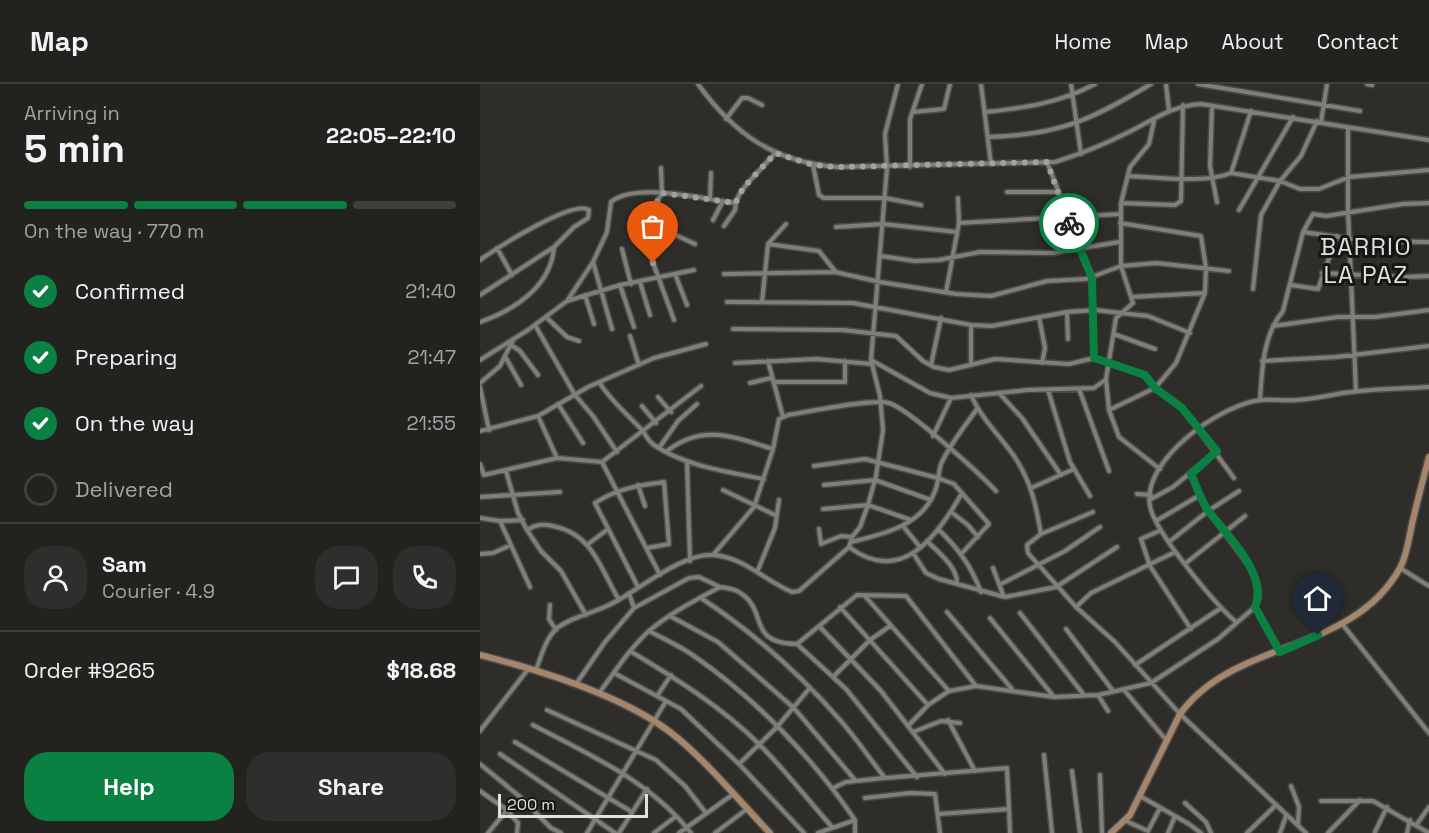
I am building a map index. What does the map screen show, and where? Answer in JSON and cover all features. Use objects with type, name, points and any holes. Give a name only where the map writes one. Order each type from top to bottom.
[{"type":"main road","points":[[1111,833],[1126,821],[1180,714],[1190,700],[1223,674],[1343,625],[1385,593],[1400,568],[1429,458]]},
{"type":"main road","points":[[480,655],[529,668],[599,693],[652,721],[679,740],[770,833]]},
{"type":"street","points":[[698,84],[726,119],[747,137],[775,153],[813,165],[887,168],[1047,162],[1081,154],[1154,120],[1168,110],[1183,105],[1251,111],[1429,140]]},
{"type":"street","points":[[536,671],[545,645],[556,630],[619,600],[638,587],[690,561],[713,555],[758,570],[786,590],[799,591],[851,542],[860,528],[874,480],[883,430],[872,362],[887,168],[885,134],[898,84]]},
{"type":"street","points":[[910,167],[909,144],[913,112],[922,84]]},
{"type":"street","points":[[913,112],[944,109],[950,84]]},
{"type":"street","points":[[981,84],[991,164]]},
{"type":"street","points":[[1071,84],[1081,154]]},
{"type":"street","points":[[985,112],[1036,106],[1072,96],[1095,84]]},
{"type":"street","points":[[988,137],[1021,136],[1076,124],[1097,116],[1151,84]]},
{"type":"street","points":[[1166,84],[1168,110]]},
{"type":"street","points":[[1198,84],[1360,111]]},
{"type":"street","points":[[1253,289],[1261,215],[1280,181],[1301,156],[1319,122],[1328,84]]},
{"type":"street","points":[[1367,84],[1372,85]]},
{"type":"street","points":[[726,119],[742,98],[762,105]]},
{"type":"street","points":[[1121,203],[1179,204],[1182,197],[1183,105]]},
{"type":"street","points":[[1212,106],[1211,177],[1217,202]]},
{"type":"street","points":[[1231,174],[1251,111]]},
{"type":"street","points":[[1239,210],[1293,117]]},
{"type":"street","points":[[1154,120],[1149,144],[1130,167],[1121,203],[1119,242],[1121,266],[1131,297],[1131,308],[1116,318],[1106,379],[1109,410],[1119,437],[1160,469]]},
{"type":"street","points":[[1348,128],[1348,211],[1356,391]]},
{"type":"street","points":[[724,226],[735,210],[739,191],[752,182],[775,153]]},
{"type":"street","points":[[1047,162],[1092,278],[1095,310],[1094,358]]},
{"type":"street","points":[[813,165],[819,195],[824,198],[885,198],[921,205]]},
{"type":"street","points":[[661,168],[662,193],[647,222],[645,231],[648,249],[674,320]]},
{"type":"street","points":[[1128,176],[1182,178],[1231,174],[1280,181],[1300,189],[1319,189],[1349,177],[1429,170]]},
{"type":"street","points":[[710,199],[711,173]]},
{"type":"street","points":[[1008,192],[1058,192]]},
{"type":"street","points":[[567,301],[593,262],[607,232],[611,202],[620,195],[662,193],[736,203]]},
{"type":"street","points":[[946,292],[959,224],[958,198]]},
{"type":"street","points":[[713,220],[723,201]]},
{"type":"street","points":[[1260,400],[1262,361],[1273,326],[1283,310],[1291,285],[1303,232],[1313,214],[1326,216],[1348,211],[1429,203]]},
{"type":"street","points":[[480,260],[547,220],[588,208],[588,218],[574,227],[554,248],[480,295]]},
{"type":"street","points":[[959,224],[1066,215],[1121,214]]},
{"type":"street","points":[[647,222],[694,244]]},
{"type":"street","points":[[1109,410],[1155,388],[1176,363],[1206,293],[1206,268],[1201,237],[1120,223]]},
{"type":"street","points":[[762,302],[768,244],[786,224]]},
{"type":"street","points":[[836,227],[883,224],[957,232]]},
{"type":"street","points":[[1303,232],[1398,243],[1429,242]]},
{"type":"street","points":[[1291,285],[1318,289],[1322,273],[1338,236]]},
{"type":"street","points":[[881,256],[915,261],[939,260],[980,252],[1053,254],[1119,242]]},
{"type":"street","points":[[768,244],[819,251],[836,272]]},
{"type":"street","points":[[497,248],[512,275]]},
{"type":"street","points":[[480,322],[500,314],[538,287],[553,262],[554,248]]},
{"type":"street","points":[[622,249],[631,284]]},
{"type":"street","points":[[593,262],[612,329]]},
{"type":"street","points":[[724,274],[836,272],[879,282],[990,296],[1047,281],[1092,278],[1121,266],[1156,262],[1229,271]]},
{"type":"street","points":[[480,360],[535,325],[567,301],[620,285],[694,270]]},
{"type":"street","points":[[1322,273],[1429,276]]},
{"type":"street","points":[[675,274],[687,305]]},
{"type":"street","points":[[640,282],[650,315]]},
{"type":"street","points":[[620,285],[634,327]]},
{"type":"street","points":[[1131,297],[1206,293]]},
{"type":"street","points":[[585,295],[594,324]]},
{"type":"street","points":[[727,302],[834,302],[876,307],[971,325],[992,326],[1039,316],[1095,310],[1148,316],[1190,333]]},
{"type":"street","points":[[1273,326],[1429,310]]},
{"type":"street","points":[[1067,312],[1068,339]]},
{"type":"street","points":[[1039,316],[1045,348],[1042,363]]},
{"type":"street","points":[[546,317],[567,337],[579,341]]},
{"type":"street","points":[[931,365],[941,318]]},
{"type":"street","points":[[535,325],[575,395],[593,416],[617,452]]},
{"type":"street","points":[[971,325],[971,365]]},
{"type":"street","points":[[733,330],[875,333],[896,336],[931,365],[948,370],[994,359],[1070,364],[1094,358],[1108,362],[1145,375],[1155,388],[1182,408],[1217,451],[1234,478]]},
{"type":"street","points":[[1114,334],[1155,349]]},
{"type":"street","points":[[630,336],[639,365]]},
{"type":"street","points":[[489,430],[480,385],[506,358],[513,339]]},
{"type":"street","points":[[480,431],[538,416],[599,382],[654,358],[706,344]]},
{"type":"street","points":[[511,345],[520,351],[538,375]]},
{"type":"street","points":[[1262,361],[1354,354],[1429,345]]},
{"type":"street","points":[[506,358],[521,385]]},
{"type":"street","points":[[768,361],[783,417]]},
{"type":"street","points":[[750,383],[772,380],[845,382],[845,361]]},
{"type":"street","points":[[735,363],[872,362],[930,393],[951,398],[998,392],[1094,388],[1106,379]]},
{"type":"street","points":[[599,382],[612,401],[651,443],[659,448],[687,462],[764,479]]},
{"type":"street","points":[[480,464],[484,475],[557,458],[602,462],[671,412],[701,386]]},
{"type":"street","points":[[1236,622],[1221,608],[1159,531],[1149,505],[1154,479],[1166,458],[1197,427],[1241,406],[1260,400],[1298,400],[1356,391],[1429,387]]},
{"type":"street","points":[[1079,389],[1108,471]]},
{"type":"street","points":[[1048,390],[1060,433],[1074,469],[1090,496]]},
{"type":"street","points":[[998,392],[1022,418],[1061,475]]},
{"type":"street","points":[[971,395],[977,409],[1014,457],[1031,488],[1041,534]]},
{"type":"street","points":[[658,397],[671,412]]},
{"type":"street","points":[[933,436],[951,398]]},
{"type":"street","points":[[713,555],[754,507],[773,449],[779,419],[783,417],[848,405],[880,401],[890,403],[971,465],[996,491]]},
{"type":"street","points":[[659,448],[678,420],[697,404]]},
{"type":"street","points":[[558,405],[584,443]]},
{"type":"street","points":[[642,406],[656,423]]},
{"type":"street","points":[[851,542],[884,534],[903,526],[931,500],[949,450],[977,409]]},
{"type":"street","points":[[538,416],[553,443],[557,458]]},
{"type":"street","points":[[667,451],[694,435],[708,434],[737,438],[773,449]]},
{"type":"street","points":[[1137,494],[1151,497],[1191,474],[1217,451]]},
{"type":"street","points":[[814,466],[865,459],[954,484],[989,524],[962,553]]},
{"type":"street","points":[[602,462],[660,575]]},
{"type":"street","points":[[687,462],[690,561]]},
{"type":"street","points":[[1031,488],[1074,469]]},
{"type":"street","points":[[506,471],[527,530],[541,551],[561,571],[586,615]]},
{"type":"street","points":[[908,726],[928,705],[949,691],[976,686],[1012,689],[1054,697],[1098,695],[1151,683],[1218,639],[1255,607],[1259,598],[1258,586],[1249,566],[1209,511],[1191,474]]},
{"type":"street","points":[[824,485],[874,480],[931,500]]},
{"type":"street","points":[[638,587],[595,502],[638,485],[664,482],[669,544],[647,548]]},
{"type":"street","points":[[638,485],[645,506]]},
{"type":"street","points":[[723,490],[754,507],[775,514]]},
{"type":"street","points":[[1169,542],[1239,491]]},
{"type":"street","points":[[480,497],[560,492]]},
{"type":"street","points":[[819,529],[820,544],[841,536],[874,562],[897,562],[913,553],[927,541],[951,512],[962,493]]},
{"type":"street","points":[[1156,521],[1200,495]]},
{"type":"street","points":[[758,570],[775,528],[775,514],[779,500]]},
{"type":"street","points":[[823,509],[868,505],[912,520]]},
{"type":"street","points":[[951,512],[968,525],[978,537]]},
{"type":"street","points":[[1093,512],[1041,534],[1027,545],[1028,552],[1056,587],[1115,642],[1180,714],[1306,833]]},
{"type":"street","points":[[1186,563],[1245,516]]},
{"type":"street","points":[[480,518],[500,521],[523,520]]},
{"type":"street","points":[[500,521],[530,587]]},
{"type":"street","points":[[527,530],[534,526],[545,525],[569,529],[587,544],[619,600]]},
{"type":"street","points":[[903,526],[920,547]]},
{"type":"street","points":[[1001,584],[1038,565],[1101,527]]},
{"type":"street","points":[[587,544],[608,529]]},
{"type":"street","points":[[938,529],[962,553],[972,568],[981,593]]},
{"type":"street","points":[[1159,531],[1141,539],[1150,566],[1191,630]]},
{"type":"street","points":[[927,541],[948,562],[957,577],[957,584]]},
{"type":"street","points":[[480,554],[493,553],[511,545]]},
{"type":"street","points":[[913,553],[926,573],[981,593],[1005,597],[1056,587],[1118,547]]},
{"type":"street","points":[[1076,607],[1091,593],[1175,552]]},
{"type":"street","points":[[993,568],[1005,597]]},
{"type":"street","points":[[1400,568],[1429,586]]},
{"type":"street","points":[[576,685],[605,642],[634,608],[689,578],[699,577],[720,587],[739,592],[770,640],[778,644],[797,644],[857,595],[906,597],[976,686]]},
{"type":"street","points":[[599,693],[630,651],[649,631],[669,616],[720,587]]},
{"type":"street","points":[[629,593],[634,608]]},
{"type":"street","points":[[864,595],[949,691]]},
{"type":"street","points":[[701,598],[736,622],[840,719],[885,778]]},
{"type":"street","points":[[550,605],[549,619],[556,630]]},
{"type":"street","points":[[840,607],[928,705]]},
{"type":"street","points":[[1255,607],[1280,652]]},
{"type":"street","points":[[1135,666],[1221,608]]},
{"type":"street","points":[[947,612],[1012,689]]},
{"type":"street","points":[[1020,614],[1085,696]]},
{"type":"street","points":[[669,616],[718,642],[794,708],[855,780]]},
{"type":"street","points":[[990,618],[1054,697]]},
{"type":"street","points":[[1343,625],[1429,733]]},
{"type":"street","points":[[819,626],[852,658],[945,775]]},
{"type":"street","points":[[833,677],[870,640],[890,626]]},
{"type":"street","points":[[1066,630],[1113,691]]},
{"type":"street","points":[[649,631],[693,655],[743,694],[833,788],[855,819],[855,833]]},
{"type":"street","points":[[797,644],[853,698],[917,777]]},
{"type":"street","points":[[630,651],[670,675],[726,716],[759,744],[832,828]]},
{"type":"street","points":[[480,731],[529,668]]},
{"type":"street","points":[[614,673],[681,709],[739,764],[804,833]]},
{"type":"street","points":[[657,696],[670,675]]},
{"type":"street","points":[[739,764],[776,728],[809,689]]},
{"type":"street","points":[[1124,690],[1167,741]]},
{"type":"street","points":[[1098,695],[1108,711]]},
{"type":"street","points":[[587,833],[666,701]]},
{"type":"street","points":[[547,710],[656,760],[685,786],[706,813]]},
{"type":"street","points":[[913,732],[948,720],[960,723]]},
{"type":"street","points":[[948,720],[975,771]]},
{"type":"street","points":[[533,725],[624,773],[647,789],[690,833]]},
{"type":"street","points":[[515,742],[632,812]]},
{"type":"street","points":[[500,754],[617,833],[647,789]]},
{"type":"street","points":[[1044,755],[1052,833]]},
{"type":"street","points":[[480,764],[519,796],[552,828],[561,833]]},
{"type":"street","points":[[833,788],[855,780],[945,775],[1007,768],[1010,833]]},
{"type":"street","points":[[1072,771],[1080,833]]},
{"type":"street","points":[[1100,775],[1102,833]]},
{"type":"street","points":[[1291,786],[1299,807],[1298,823]]},
{"type":"street","points":[[480,791],[507,810],[518,823],[517,833]]},
{"type":"street","points":[[865,798],[910,793],[935,794],[940,833]]},
{"type":"street","points":[[679,833],[732,795]]},
{"type":"street","points":[[1140,796],[1201,833],[1210,831],[1206,822],[1185,803]]},
{"type":"street","points":[[1328,833],[1360,800]]},
{"type":"street","points":[[1321,801],[1373,801],[1410,820],[1429,833]]},
{"type":"street","points":[[1247,833],[1275,806]]},
{"type":"street","points":[[1376,832],[1387,807]]},
{"type":"street","points":[[1417,824],[1429,807]]},
{"type":"street","points":[[1126,821],[1148,831],[1160,808]]},
{"type":"street","points":[[715,833],[747,809]]},
{"type":"street","points":[[939,814],[1009,809]]},
{"type":"street","points":[[488,833],[507,810]]},
{"type":"street","points":[[1168,833],[1175,816]]},
{"type":"street","points":[[1280,833],[1286,816]]},
{"type":"street","points":[[654,833],[675,817]]},
{"type":"street","points":[[818,833],[855,819]]},
{"type":"street","points":[[1407,833],[1410,820]]},
{"type":"street","points":[[548,833],[552,828]]},
{"type":"way so far","points":[[653,263],[645,231],[649,215],[662,193],[736,203],[739,191],[752,182],[775,153],[813,165],[837,167],[887,168],[1047,162],[1069,223]]},
{"type":"district","name":"BARRIO LA PAZ","points":[[1366,261]]},
{"type":"route","points":[[1069,223],[1092,278],[1095,296],[1094,358],[1145,375],[1155,388],[1182,408],[1217,451],[1191,474],[1206,507],[1249,566],[1258,586],[1259,598],[1255,607],[1280,652],[1318,635]]}]
